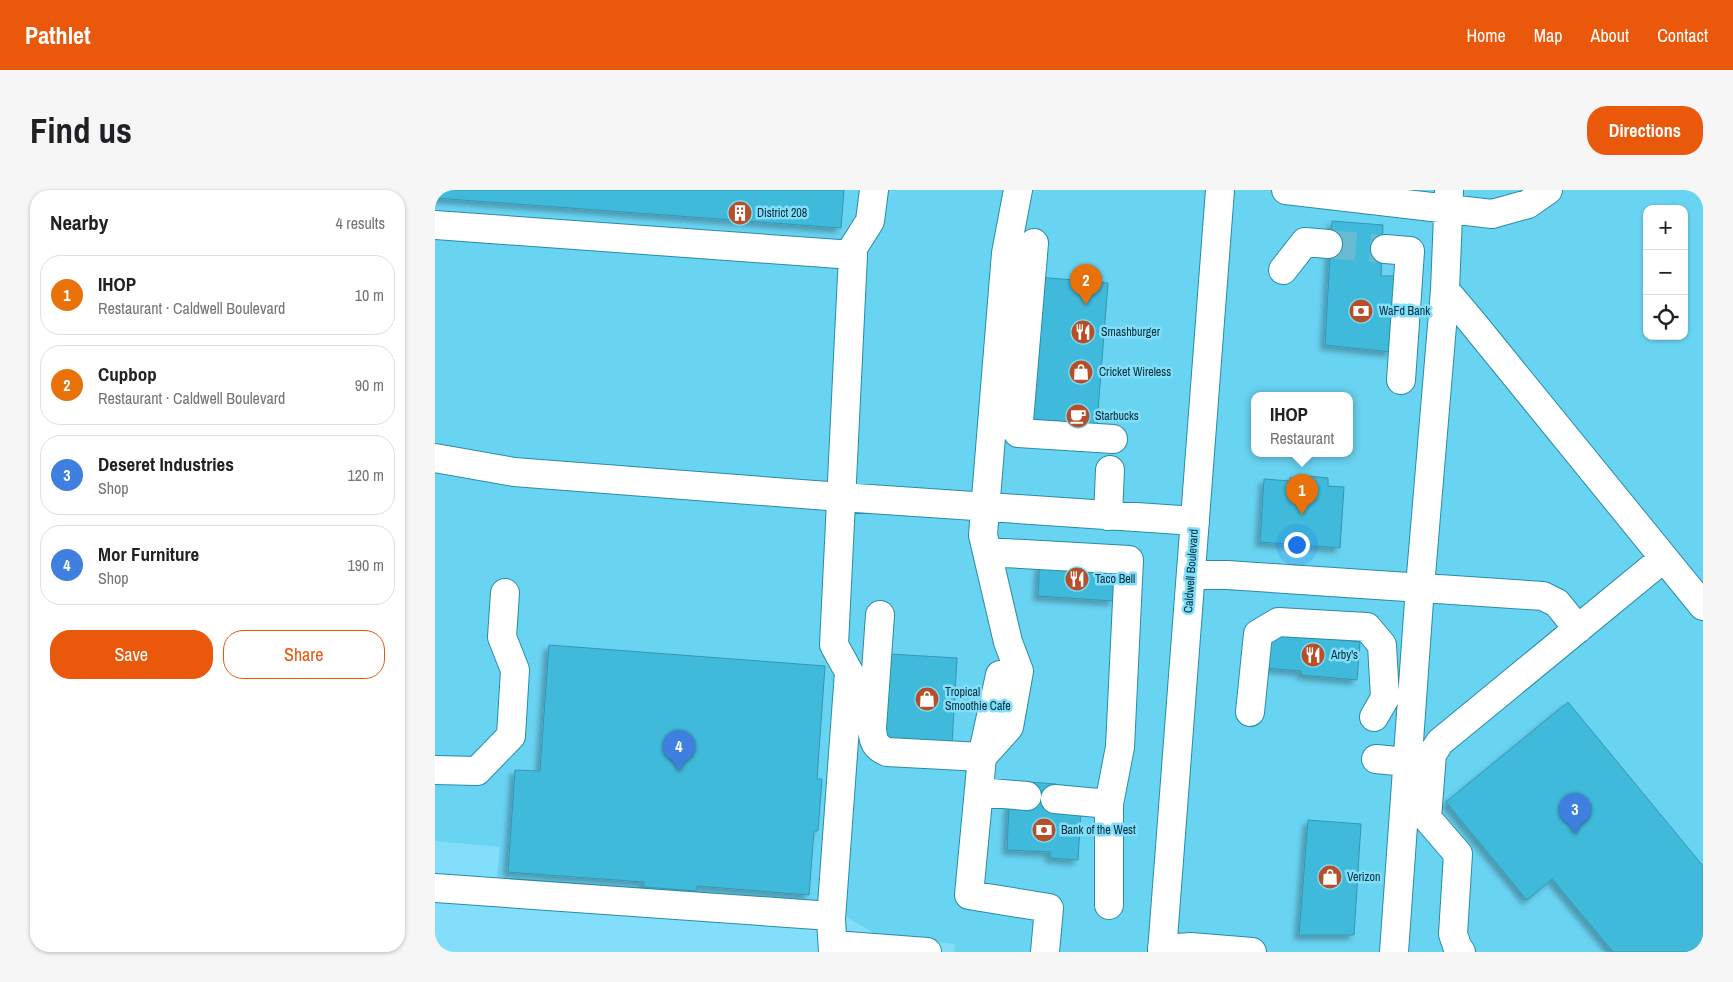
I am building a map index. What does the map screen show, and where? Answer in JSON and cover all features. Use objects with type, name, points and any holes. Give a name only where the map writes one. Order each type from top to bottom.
[{"type":"main road","points":[[874,190],[870,221],[853,248],[834,645],[849,672],[831,916],[834,948],[927,952]]},
{"type":"main road","points":[[1018,190],[1005,253],[983,536],[1008,642],[982,757],[969,895],[1049,908],[1045,952]]},
{"type":"main road","name":"Caldwell Boulevard","points":[[1162,950],[1220,190]]},
{"type":"main road","points":[[1286,190],[1449,200],[1492,214],[1528,204],[1548,190]]},
{"type":"main road","points":[[1394,952],[1420,587],[1445,290],[1449,200]]},
{"type":"main road","points":[[435,225],[853,255]]},
{"type":"main road","points":[[1283,270],[1305,242],[1328,244]]},
{"type":"main road","points":[[1034,243],[1018,432],[1113,439]]},
{"type":"main road","points":[[1385,249],[1410,250],[1401,380]]},
{"type":"main road","points":[[1445,290],[1703,606]]},
{"type":"main road","points":[[435,458],[514,472],[841,498],[1195,521]]},
{"type":"main road","points":[[1107,516],[1110,470]]},
{"type":"main road","points":[[987,552],[1129,560],[1120,747],[1109,804],[1109,905]]},
{"type":"main road","points":[[1461,952],[1453,934],[1458,854],[1427,818],[1432,754],[1440,742],[1664,558]]},
{"type":"main road","points":[[1191,575],[1227,575],[1543,596],[1557,604],[1578,629]]},
{"type":"main road","points":[[435,770],[477,771],[511,736],[515,670],[502,637],[505,594]]},
{"type":"main road","points":[[880,615],[872,728],[873,740],[878,748],[887,752],[982,757]]},
{"type":"main road","points":[[1250,712],[1258,634],[1278,622],[1367,627],[1382,645],[1385,698],[1375,717]]},
{"type":"main road","points":[[1376,759],[1407,762]]},
{"type":"main road","points":[[979,792],[1027,796]]},
{"type":"main road","points":[[1055,799],[1109,804]]},
{"type":"main road","points":[[435,888],[831,916]]},
{"type":"main road","points":[[1162,950],[1191,947],[1252,952]]},
{"type":"shaded area","points":[[435,190],[1703,190],[1703,952],[954,952],[955,944],[875,934],[821,901],[497,878],[500,847],[435,841]]},
{"type":"building","name":"District 208","points":[[435,190],[844,190],[841,228],[435,198]]},
{"type":"building","name":"WaFd Bank","points":[[1332,221],[1383,225],[1381,276],[1396,276],[1391,352],[1325,345]]},
{"type":"building","points":[[1038,277],[1108,283],[1096,436],[1026,430]]},
{"type":"building","points":[[1308,476],[1328,478],[1328,486],[1344,487],[1340,548],[1260,542],[1264,479],[1290,481],[1290,478],[1308,480]]},
{"type":"building","name":"Taco Bell","points":[[1040,558],[1115,563],[1113,601],[1038,596]]},
{"type":"building","name":"Arby's","points":[[1268,633],[1335,633],[1335,639],[1360,642],[1357,680],[1302,675],[1301,671],[1265,668]]},
{"type":"building","points":[[549,645],[825,666],[817,779],[822,779],[818,831],[814,831],[809,895],[697,886],[697,891],[644,887],[644,882],[508,872],[515,770],[540,771]]},
{"type":"building","points":[[889,654],[957,658],[952,744],[883,740]]},
{"type":"building","points":[[1568,702],[1703,866],[1703,952],[1613,952],[1552,879],[1527,900],[1446,802]]},
{"type":"building","name":"Bank of the West","points":[[1028,782],[1056,784],[1054,808],[1081,809],[1078,860],[1050,858],[1050,852],[1007,850],[1009,805]]},
{"type":"building","points":[[1308,820],[1361,824],[1354,935],[1299,935]]},
{"type":"tunnel","points":[[1328,244],[1385,249]]},
{"type":"place","name":"District 208","points":[[740,213]]},
{"type":"place","name":"Cupbop","points":[[1086,305]]},
{"type":"place","name":"WaFd Bank","points":[[1361,311]]},
{"type":"place","name":"Smashburger","points":[[1083,332]]},
{"type":"place","name":"Cricket Wireless","points":[[1081,372]]},
{"type":"place","name":"Starbucks","points":[[1078,416]]},
{"type":"place","name":"IHOP","points":[[1302,515]]},
{"type":"place","name":"Taco Bell","points":[[1077,579]]},
{"type":"place","name":"Arby's","points":[[1313,655]]},
{"type":"place","name":"Tropical Smoothie Cafe","points":[[927,699]]},
{"type":"place","name":"Mor Furniture","points":[[679,771]]},
{"type":"place","name":"Bank of the West","points":[[1044,830]]},
{"type":"place","name":"Deseret Industries","points":[[1575,834]]},
{"type":"place","name":"Verizon","points":[[1330,877]]}]
